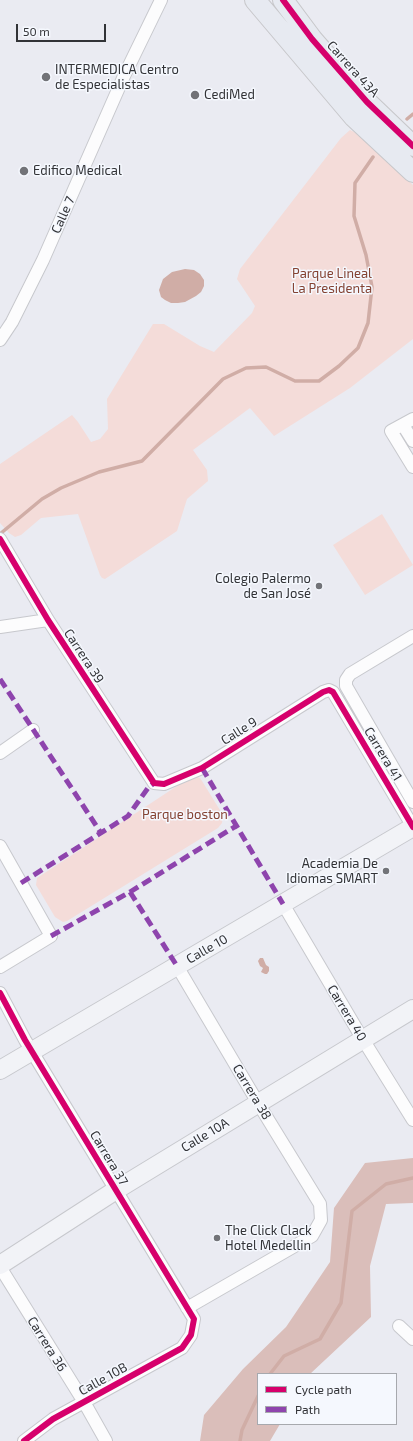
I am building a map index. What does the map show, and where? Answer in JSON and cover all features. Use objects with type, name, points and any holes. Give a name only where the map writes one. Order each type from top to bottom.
[{"type":"main road","points":[[255,0],[354,117],[413,172]]},
{"type":"main road","name":"Carrera 43A","points":[[283,0],[312,39],[367,102],[413,146]]},
{"type":"main road","name":"Calle 10","points":[[0,1070],[413,827]]},
{"type":"main road","name":"Calle 10A","points":[[0,1266],[116,1190],[413,1009]]},
{"type":"street","name":"Calle 7","points":[[0,340],[12,322],[43,260],[124,76],[161,0]]},
{"type":"street","points":[[413,441],[408,422],[391,431],[413,467]]},
{"type":"street","name":"Carrera 39","points":[[3,544],[48,620],[154,783]]},
{"type":"street","points":[[0,627],[48,620]]},
{"type":"street","points":[[350,674],[413,636]]},
{"type":"street","name":"Calle 9","points":[[154,783],[164,784],[202,768],[328,692],[350,674]]},
{"type":"street","name":"Carrera 41","points":[[350,674],[346,680],[346,686],[413,802]]},
{"type":"street","name":"Carrera 41","points":[[328,692],[413,827]]},
{"type":"street","points":[[0,752],[33,730]]},
{"type":"street","points":[[0,846],[51,936],[0,966]]},
{"type":"street","name":"Carrera 40","points":[[283,904],[363,1040],[413,1120]]},
{"type":"street","name":"Carrera 38","points":[[177,966],[320,1204],[321,1220],[312,1236],[187,1308]]},
{"type":"street","name":"Carrera 37","points":[[0,993],[32,1051],[194,1319],[191,1334]]},
{"type":"street","name":"Carrera 36","points":[[0,1266],[84,1402],[106,1441]]},
{"type":"street","points":[[399,1326],[413,1339]]},
{"type":"street","name":"Calle 10B","points":[[24,1441],[53,1419],[182,1348],[191,1334]]},
{"type":"green space","name":"Parque Lineal La Presidenta","points":[[350,130],[365,137],[413,185],[413,339],[350,388],[274,436],[250,408],[193,450],[207,470],[208,481],[187,499],[177,531],[105,579],[100,575],[78,514],[41,518],[21,535],[15,537],[9,533],[0,523],[0,464],[72,415],[91,442],[100,439],[108,429],[107,399],[153,324],[164,324],[200,346],[214,352],[252,313],[255,306],[237,279],[240,269],[341,138]]},
{"type":"green space","points":[[382,514],[413,565],[365,595],[333,545]]},
{"type":"green space","name":"Parque boston","points":[[196,776],[200,778],[223,815],[222,823],[218,828],[67,921],[63,922],[55,917],[36,885],[37,878],[191,777]]},
{"type":"shaded area","points":[[185,269],[194,270],[200,274],[204,280],[204,286],[201,292],[185,302],[171,303],[165,300],[161,297],[159,290],[163,279],[172,272]]},
{"type":"shaded area","points":[[260,958],[263,958],[266,965],[269,967],[267,974],[261,972],[263,968],[260,966],[258,961]]},
{"type":"shaded area","points":[[413,1158],[413,1203],[386,1204],[370,1266],[371,1317],[311,1373],[257,1373],[257,1425],[279,1425],[270,1441],[200,1441],[204,1415],[243,1369],[286,1327],[330,1262],[334,1208],[365,1163]]},
{"type":"waterway","points":[[407,119],[413,114]]},
{"type":"waterway","points":[[0,534],[42,499],[61,488],[99,472],[142,461],[223,379],[246,368],[266,367],[295,381],[319,381],[339,366],[358,348],[368,323],[372,287],[366,255],[354,216],[355,183],[373,157]]},
{"type":"waterway","points":[[271,1373],[284,1356],[320,1339],[341,1303],[352,1211],[386,1184],[413,1178]]},
{"type":"waterway","points":[[240,1441],[242,1430],[257,1398]]},
{"type":"marked path","points":[[0,679],[101,833]]},
{"type":"marked path","points":[[202,768],[283,904]]},
{"type":"marked path","points":[[21,883],[128,816],[148,788],[154,783]]},
{"type":"marked path","points":[[51,936],[130,892],[236,826]]},
{"type":"marked path","points":[[130,892],[177,966]]},
{"type":"cycle path","points":[[283,0],[312,39],[367,102],[413,146]]},
{"type":"cycle path","points":[[0,539],[48,620],[154,783],[164,784],[202,768],[323,692],[329,690],[333,692],[413,827]]},
{"type":"cycle path","points":[[0,993],[25,1040],[194,1319],[191,1335],[182,1348],[53,1419],[24,1441]]},
{"type":"place","name":"INTERMEDICA Centro de Especialistas","points":[[46,77]]},
{"type":"place","name":"CediMed","points":[[195,95]]},
{"type":"place","name":"Edifico Medical","points":[[24,171]]},
{"type":"place","name":"Colegio Palermo de San José","points":[[319,586]]},
{"type":"place","name":"Academia De Idiomas SMART","points":[[386,871]]},
{"type":"place","name":"The Click Clack Hotel Medellin","points":[[217,1238]]}]
